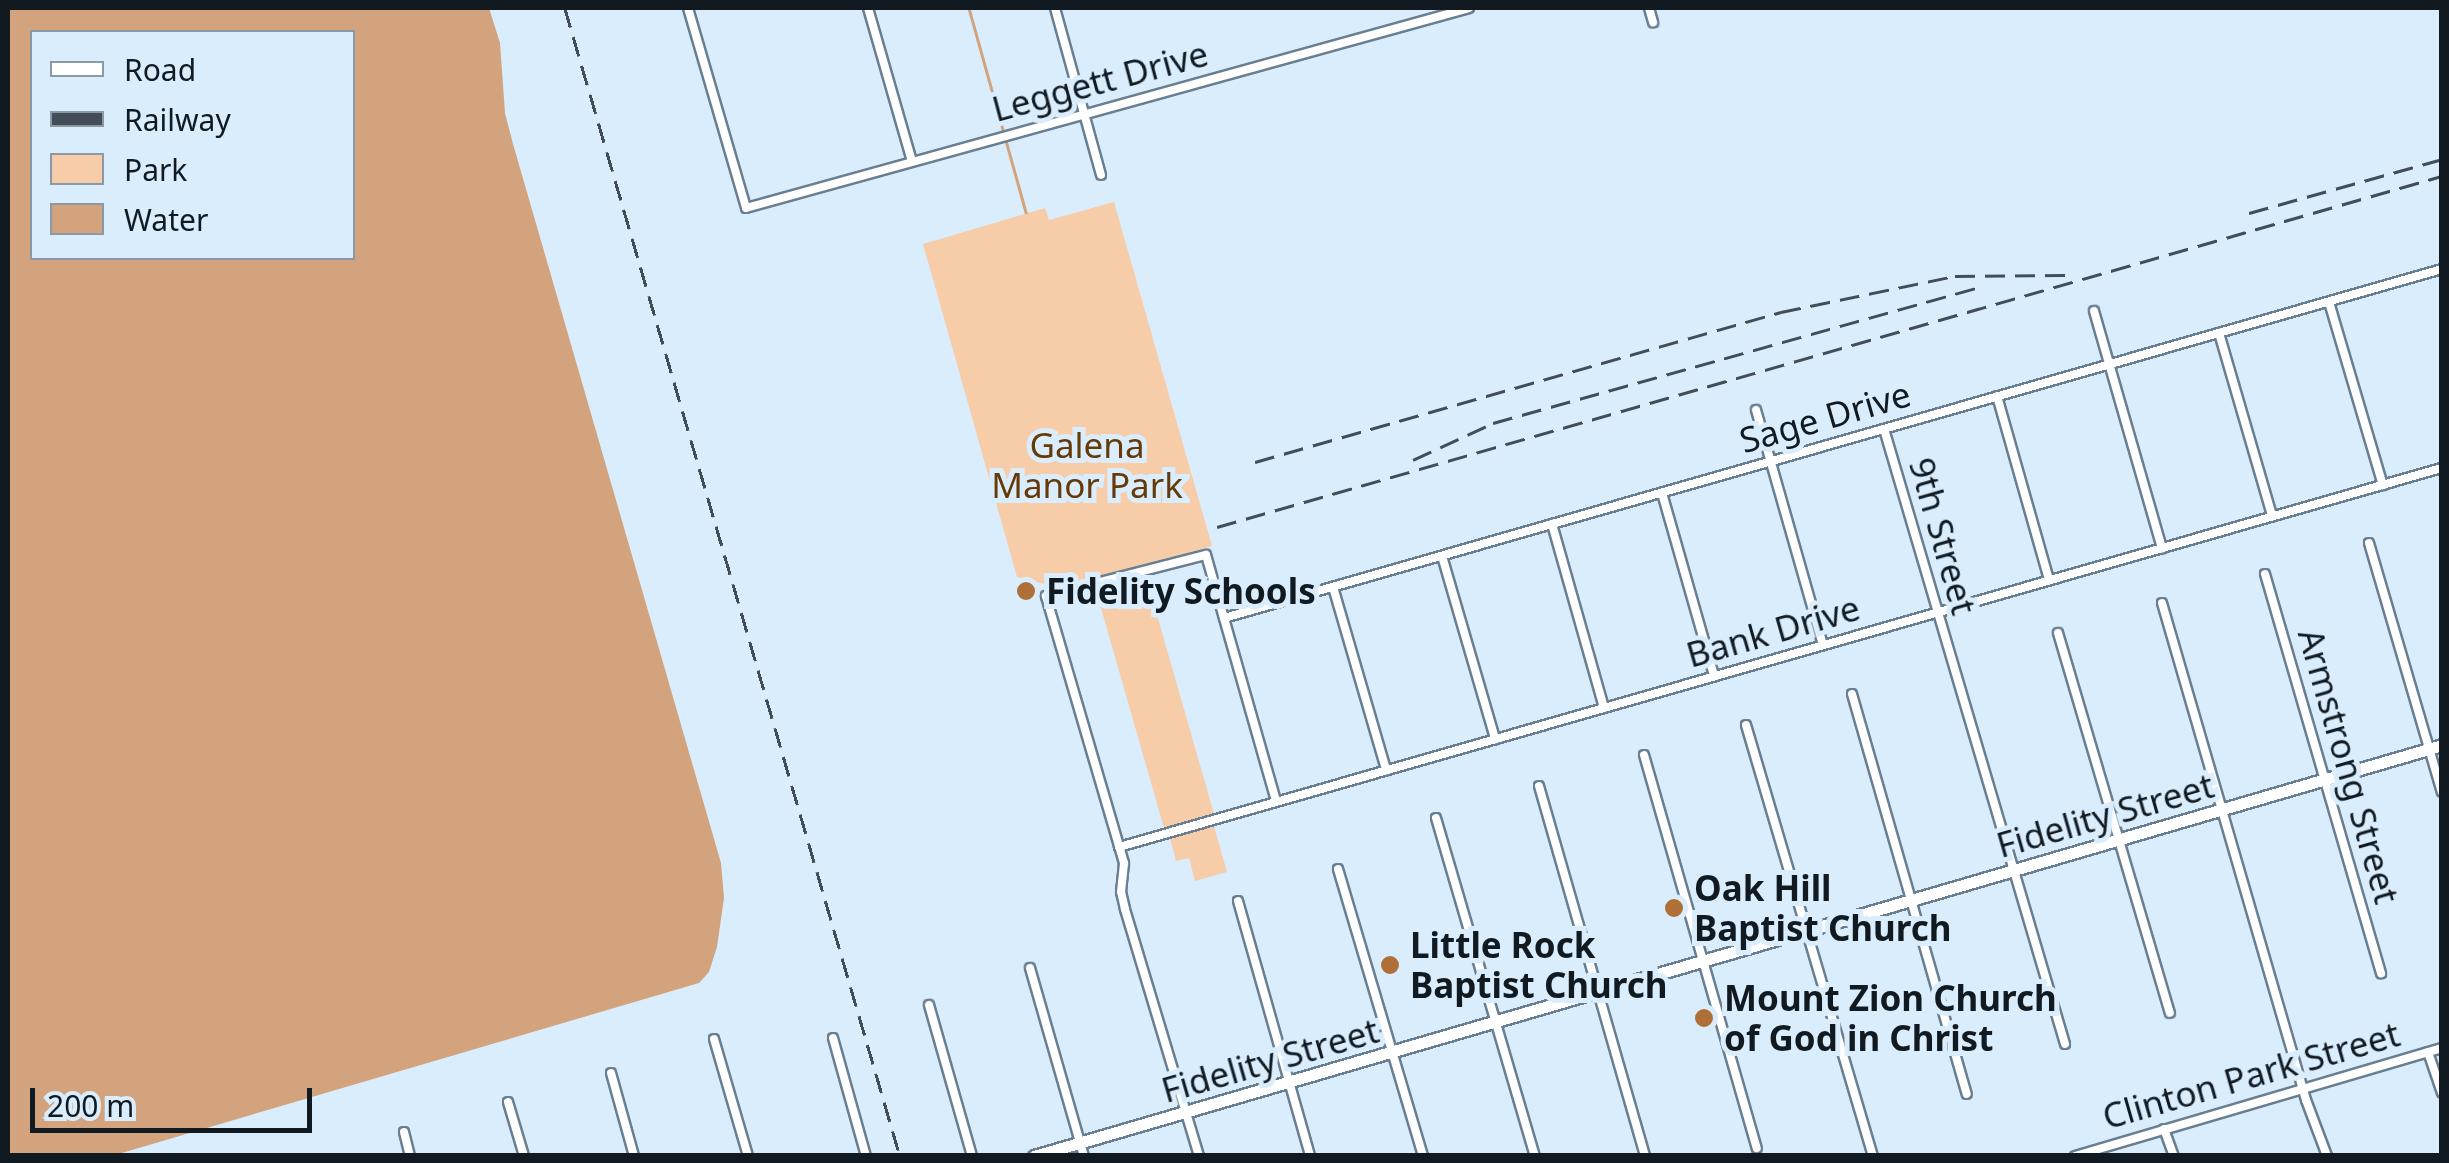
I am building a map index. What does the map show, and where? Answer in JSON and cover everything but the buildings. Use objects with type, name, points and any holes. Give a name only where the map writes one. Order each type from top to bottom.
[{"type":"main road","name":"Fidelity Street","points":[[1034,1156],[1083,1149],[1289,1081],[2435,747]]},
{"type":"street","name":"Leggett Drive","points":[[688,8],[746,208],[1468,8]]},
{"type":"street","points":[[868,8],[912,161]]},
{"type":"street","points":[[1055,8],[1100,175]]},
{"type":"street","points":[[1648,8],[1652,22]]},
{"type":"street","points":[[2440,270],[2442,281]]},
{"type":"street","name":"Sage Drive","points":[[1224,618],[2440,270]]},
{"type":"street","points":[[2328,302],[2383,485]]},
{"type":"street","points":[[2094,311],[2162,548]]},
{"type":"street","points":[[2219,332],[2272,516]]},
{"type":"street","points":[[1997,396],[2048,580]]},
{"type":"street","points":[[1756,410],[1824,645]]},
{"type":"street","name":"9th Street","points":[[1884,428],[2065,1044]]},
{"type":"street","name":"Bank Drive","points":[[1119,847],[2442,468]]},
{"type":"street","points":[[1662,493],[1714,676]]},
{"type":"street","points":[[1552,524],[1604,708]]},
{"type":"street","points":[[2370,543],[2435,747],[2442,792]]},
{"type":"street","points":[[1198,1156],[1125,909],[1119,847],[1046,596],[1206,555],[1276,802]]},
{"type":"street","points":[[1442,556],[1495,739]]},
{"type":"street","name":"Armstrong Street","points":[[2265,574],[2381,973]]},
{"type":"street","points":[[1333,587],[1386,770]]},
{"type":"street","points":[[2162,603],[2302,1088],[2327,1156]]},
{"type":"street","points":[[2058,633],[2170,1013]]},
{"type":"street","points":[[1852,694],[1967,1094]]},
{"type":"street","points":[[1746,725],[1873,1156]]},
{"type":"street","points":[[1644,756],[1757,1148]]},
{"type":"street","points":[[1539,786],[1645,1156]]},
{"type":"street","points":[[1436,818],[1535,1156]]},
{"type":"street","points":[[1338,870],[1423,1156]]},
{"type":"street","points":[[1238,901],[1310,1156]]},
{"type":"street","points":[[1030,968],[1083,1149]]},
{"type":"street","points":[[928,1005],[972,1156]]},
{"type":"street","points":[[834,1038],[866,1156]]},
{"type":"street","points":[[714,1039],[748,1156]]},
{"type":"street","name":"Clinton Park Street","points":[[2075,1156],[2442,1048]]},
{"type":"street","points":[[2428,1052],[2442,1093]]},
{"type":"street","points":[[610,1073],[634,1156]]},
{"type":"street","points":[[508,1102],[524,1156]]},
{"type":"street","points":[[2164,1129],[2174,1156]]},
{"type":"street","points":[[404,1132],[410,1156]]},
{"type":"green space","name":"Galena Manor Park","points":[[1114,202],[1212,546],[1054,591],[1052,586],[1017,577],[923,244],[1045,208],[1049,220]]},
{"type":"green space","points":[[1145,573],[1214,813],[1164,828],[1095,587]]},
{"type":"green space","points":[[1214,826],[1227,872],[1195,881],[1189,858],[1176,861],[1170,838]]},
{"type":"water","points":[[8,8],[489,8],[500,43],[505,113],[513,144],[721,863],[724,898],[709,972],[699,983],[115,1155],[8,1155]]},
{"type":"waterway","points":[[969,8],[1026,212]]},
{"type":"railway","points":[[565,8],[900,1156]]},
{"type":"railway","points":[[2249,213],[2442,159]]},
{"type":"railway","points":[[1217,527],[2442,176]]},
{"type":"railway","points":[[1255,462],[1781,312],[1955,276],[2065,275]]},
{"type":"railway","points":[[1413,460],[1493,423],[1976,288]]},
{"type":"place","name":"Fidelity Schools","points":[[1026,591]]},
{"type":"place","name":"Oak Hill Baptist Church","points":[[1674,908]]},
{"type":"place","name":"Little Rock Baptist Church","points":[[1390,965]]},
{"type":"place","name":"Mount Zion Church of God in Christ","points":[[1704,1018]]}]
